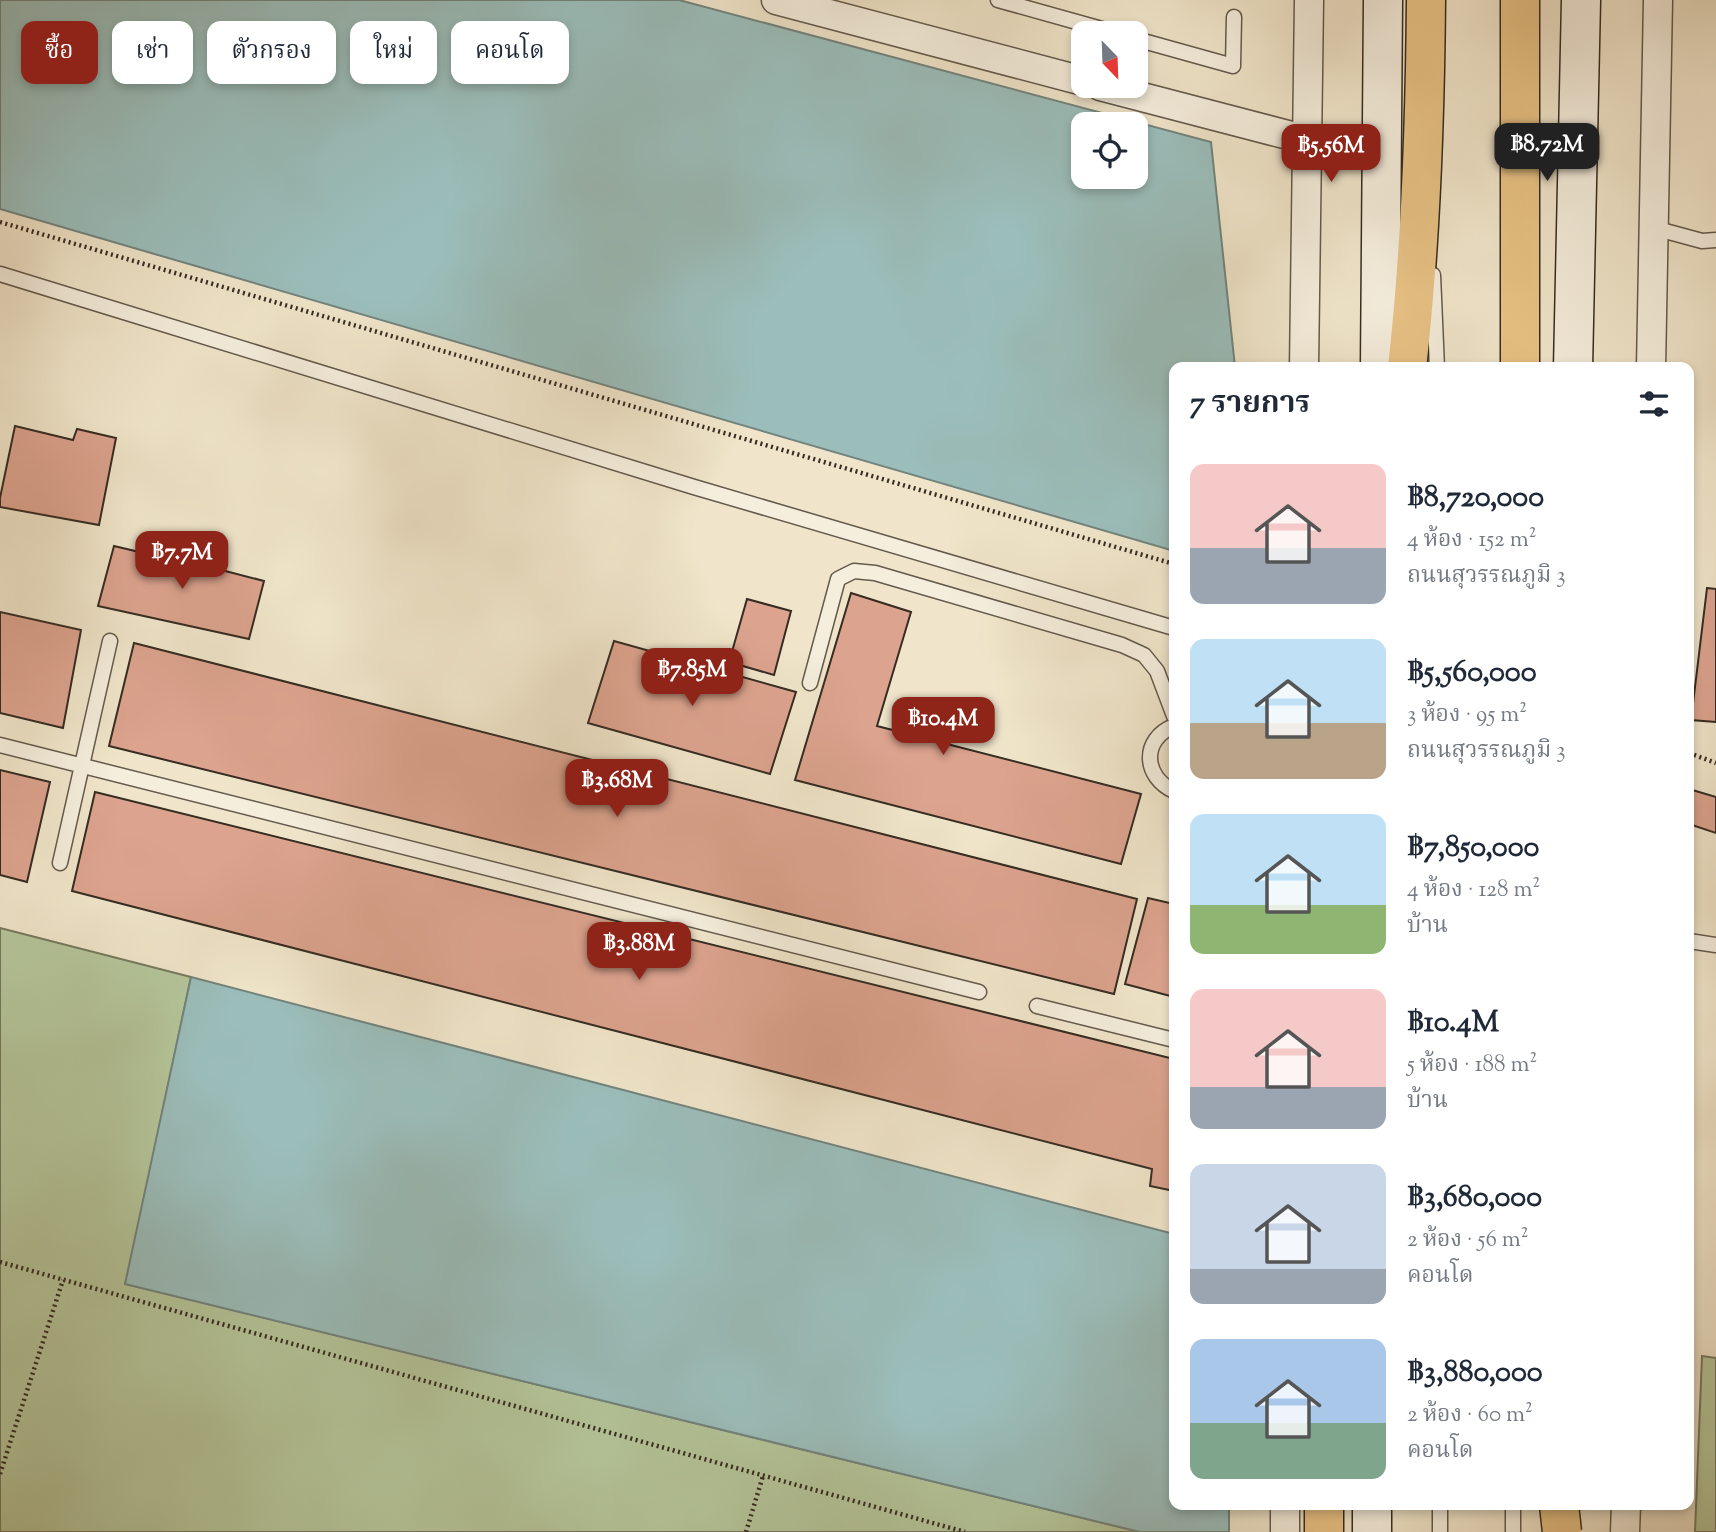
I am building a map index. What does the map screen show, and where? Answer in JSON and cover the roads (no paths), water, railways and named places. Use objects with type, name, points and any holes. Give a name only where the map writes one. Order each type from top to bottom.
[{"type":"highway","points":[[1408,362],[1418,254],[1425,122],[1426,0]]},
{"type":"highway","points":[[1520,0],[1520,362]]},
{"type":"highway","points":[[1324,1510],[1324,1532]]},
{"type":"highway","points":[[1560,1510],[1561,1532]]},
{"type":"main road","points":[[1380,362],[1382,0]]},
{"type":"main road","points":[[1573,362],[1581,0]]},
{"type":"main road","points":[[1372,1510],[1372,1532]]},
{"type":"street","points":[[776,0],[1071,78]]},
{"type":"street","points":[[1304,362],[1309,0]]},
{"type":"street","points":[[1651,362],[1658,0]]},
{"type":"street","points":[[1146,98],[1307,140]]},
{"type":"street","points":[[1285,1510],[1285,1532]]},
{"type":"street","points":[[1625,1532],[1626,1510]]},
{"type":"lane","points":[[998,0],[1073,21]]},
{"type":"lane","points":[[1148,42],[1233,66],[1234,17]]},
{"type":"lane","points":[[1425,122],[1437,362]]},
{"type":"lane","points":[[1654,228],[1702,241],[1716,240]]},
{"type":"lane","points":[[0,274],[694,487],[1169,627]]},
{"type":"lane","points":[[810,683],[838,579],[854,571],[875,573],[1122,645],[1144,655],[1157,671],[1169,703]]},
{"type":"lane","points":[[60,863],[110,641]]},
{"type":"lane","points":[[1169,728],[1158,736],[1150,757],[1156,778],[1169,788]]},
{"type":"lane","points":[[0,745],[979,992]]},
{"type":"lane","points":[[1694,941],[1716,945]]},
{"type":"lane","points":[[1037,1006],[1169,1039]]},
{"type":"lane","points":[[1440,1510],[1440,1532]]},
{"type":"lane","points":[[1513,1510],[1513,1532]]},
{"type":"water","points":[[0,0],[679,0],[1099,112],[1071,112],[1071,189],[1148,189],[1148,125],[1211,142],[1234,362],[1169,362],[1169,550],[0,209]]},
{"type":"water","points":[[191,977],[1169,1233],[1169,1510],[1229,1510],[1229,1532],[1140,1532],[125,1284]]}]
